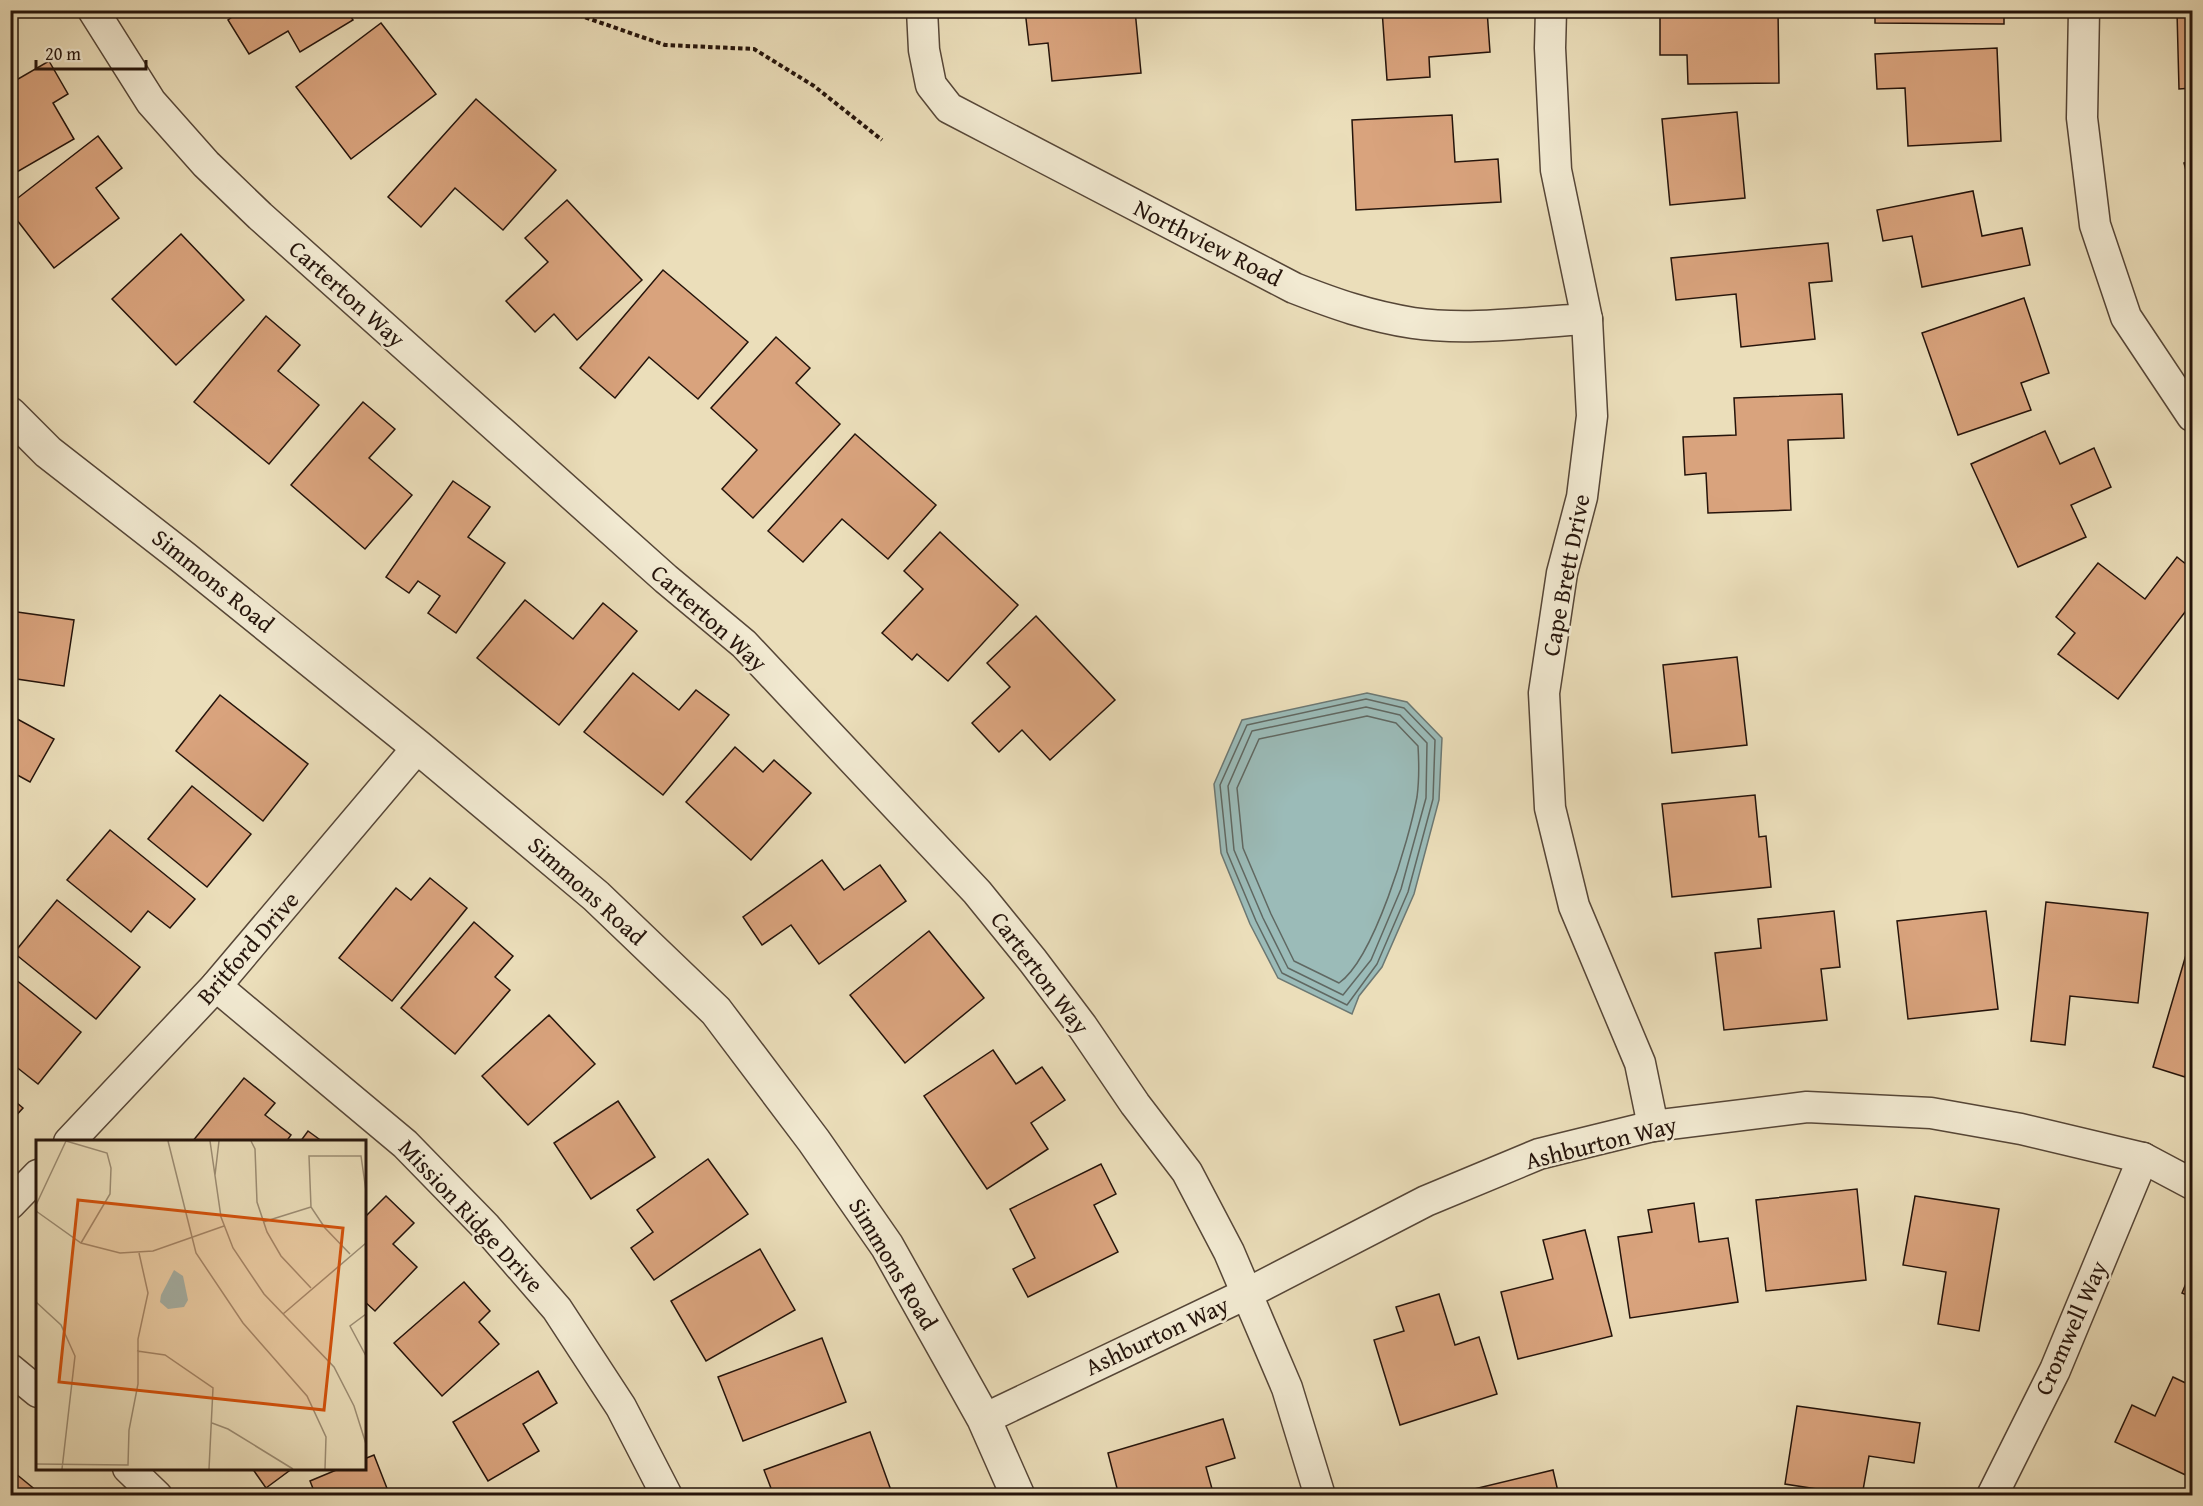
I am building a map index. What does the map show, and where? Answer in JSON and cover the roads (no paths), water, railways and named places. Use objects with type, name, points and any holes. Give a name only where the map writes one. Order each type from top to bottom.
[{"type":"street","name":"Carterton Way","points":[[93,10],[152,102],[206,164],[304,256],[657,571],[744,644],[977,892],[1082,1026],[1135,1104],[1187,1172],[1248,1293],[1287,1388],[1320,1496]]},
{"type":"street","name":"Northview Road","points":[[922,10],[924,50],[931,85],[949,108],[1294,288],[1352,310],[1414,323],[1483,326],[1587,319]]},
{"type":"street","name":"Cape Brett Drive","points":[[1551,10],[1550,48],[1556,170],[1587,319],[1592,416],[1582,498],[1562,573],[1544,693],[1550,808],[1574,906],[1640,1063],[1653,1126]]},
{"type":"street","points":[[2084,10],[2082,118],[2095,225],[2126,317],[2193,416]]},
{"type":"street","name":"Simmons Road","points":[[10,414],[48,452],[184,558],[418,747],[596,896],[716,1011],[814,1141],[887,1246],[984,1419],[1018,1496]]},
{"type":"street","name":"Britford Drive","points":[[71,1140],[216,986],[418,747]]},
{"type":"street","name":"Mission Ridge Drive","points":[[216,986],[405,1143],[486,1227],[557,1309],[621,1407],[657,1493]]},
{"type":"street","name":"Ashburton Way","points":[[984,1419],[1248,1293],[1426,1201],[1539,1154],[1653,1126],[1807,1107],[1931,1113],[2021,1129],[2143,1158],[2193,1184]]},
{"type":"street","name":"Cromwell Way","points":[[1992,1496],[2055,1370],[2143,1158]]},
{"type":"street","points":[[10,1204],[36,1177]]},
{"type":"street","points":[[10,1369],[36,1390]]},
{"type":"street","points":[[130,1470],[157,1496]]},
{"type":"water","points":[[1367,693],[1407,702],[1442,738],[1439,800],[1414,894],[1382,967],[1359,996],[1352,1014],[1278,978],[1250,924],[1221,853],[1214,784],[1242,720]]}]
